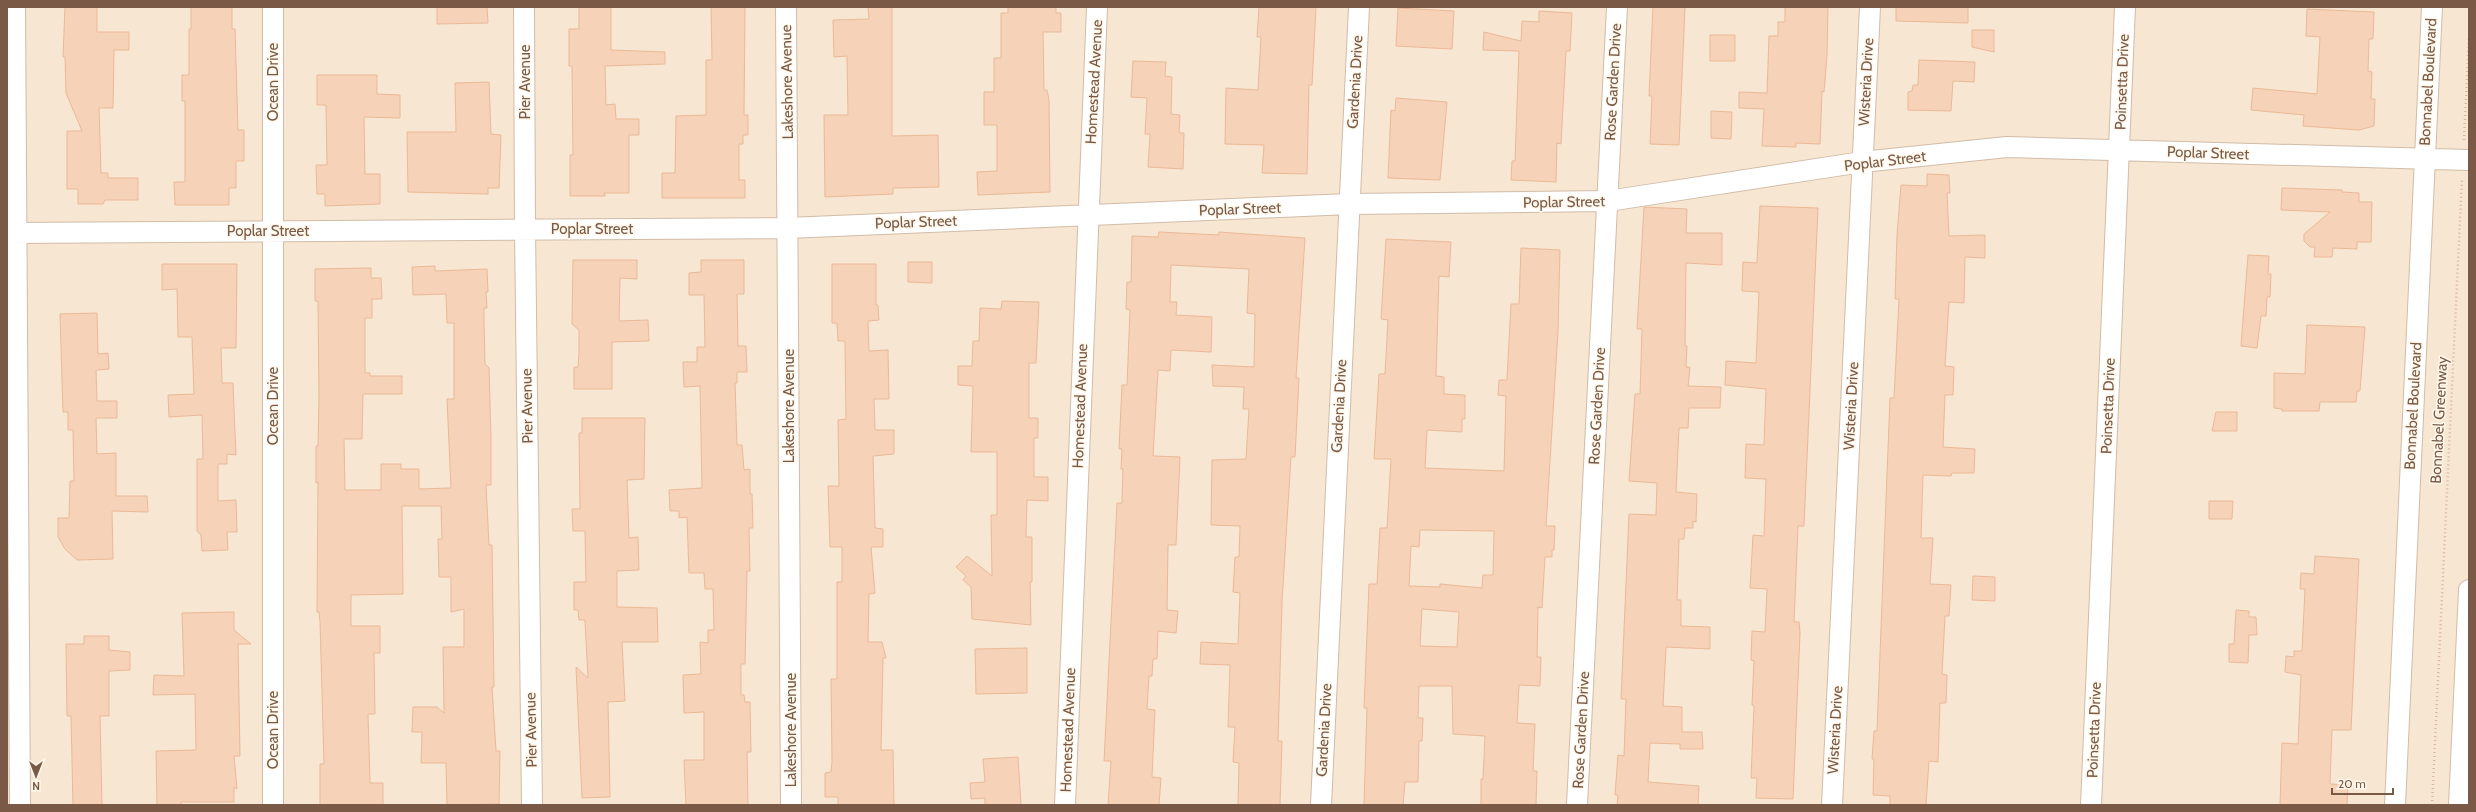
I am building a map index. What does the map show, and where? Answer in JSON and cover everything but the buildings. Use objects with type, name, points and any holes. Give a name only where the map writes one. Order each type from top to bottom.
[{"type":"street","points":[[15,7],[11,233],[20,805]]},
{"type":"street","name":"Ocean Drive","points":[[272,7],[272,805]]},
{"type":"street","name":"Pier Avenue","points":[[524,7],[525,230],[532,805]]},
{"type":"street","name":"Lakeshore Avenue","points":[[786,7],[791,805]]},
{"type":"street","name":"Homestead Avenue","points":[[1065,805],[1087,215],[1097,7]]},
{"type":"street","name":"Gardenia Drive","points":[[1321,805],[1359,7]]},
{"type":"street","name":"Rose Garden Drive","points":[[1577,805],[1617,7]]},
{"type":"street","name":"Wisteria Drive","points":[[1832,805],[1870,7]]},
{"type":"street","name":"Poinsetta Drive","points":[[2091,805],[2125,7]]},
{"type":"street","name":"Bonnabel Boulevard","points":[[2395,805],[2432,7]]},
{"type":"street","name":"Poplar Street","points":[[11,233],[788,228],[1349,204],[1608,201],[1862,162],[2007,147],[2466,160]]},
{"type":"street","points":[[2459,805],[2469,590]]},
{"type":"path","name":"Bonnabel Greenway","points":[[2432,805],[2466,160],[2469,37]]},
{"type":"shaded area","points":[[7,7],[2469,7],[2469,805],[7,805]]}]
